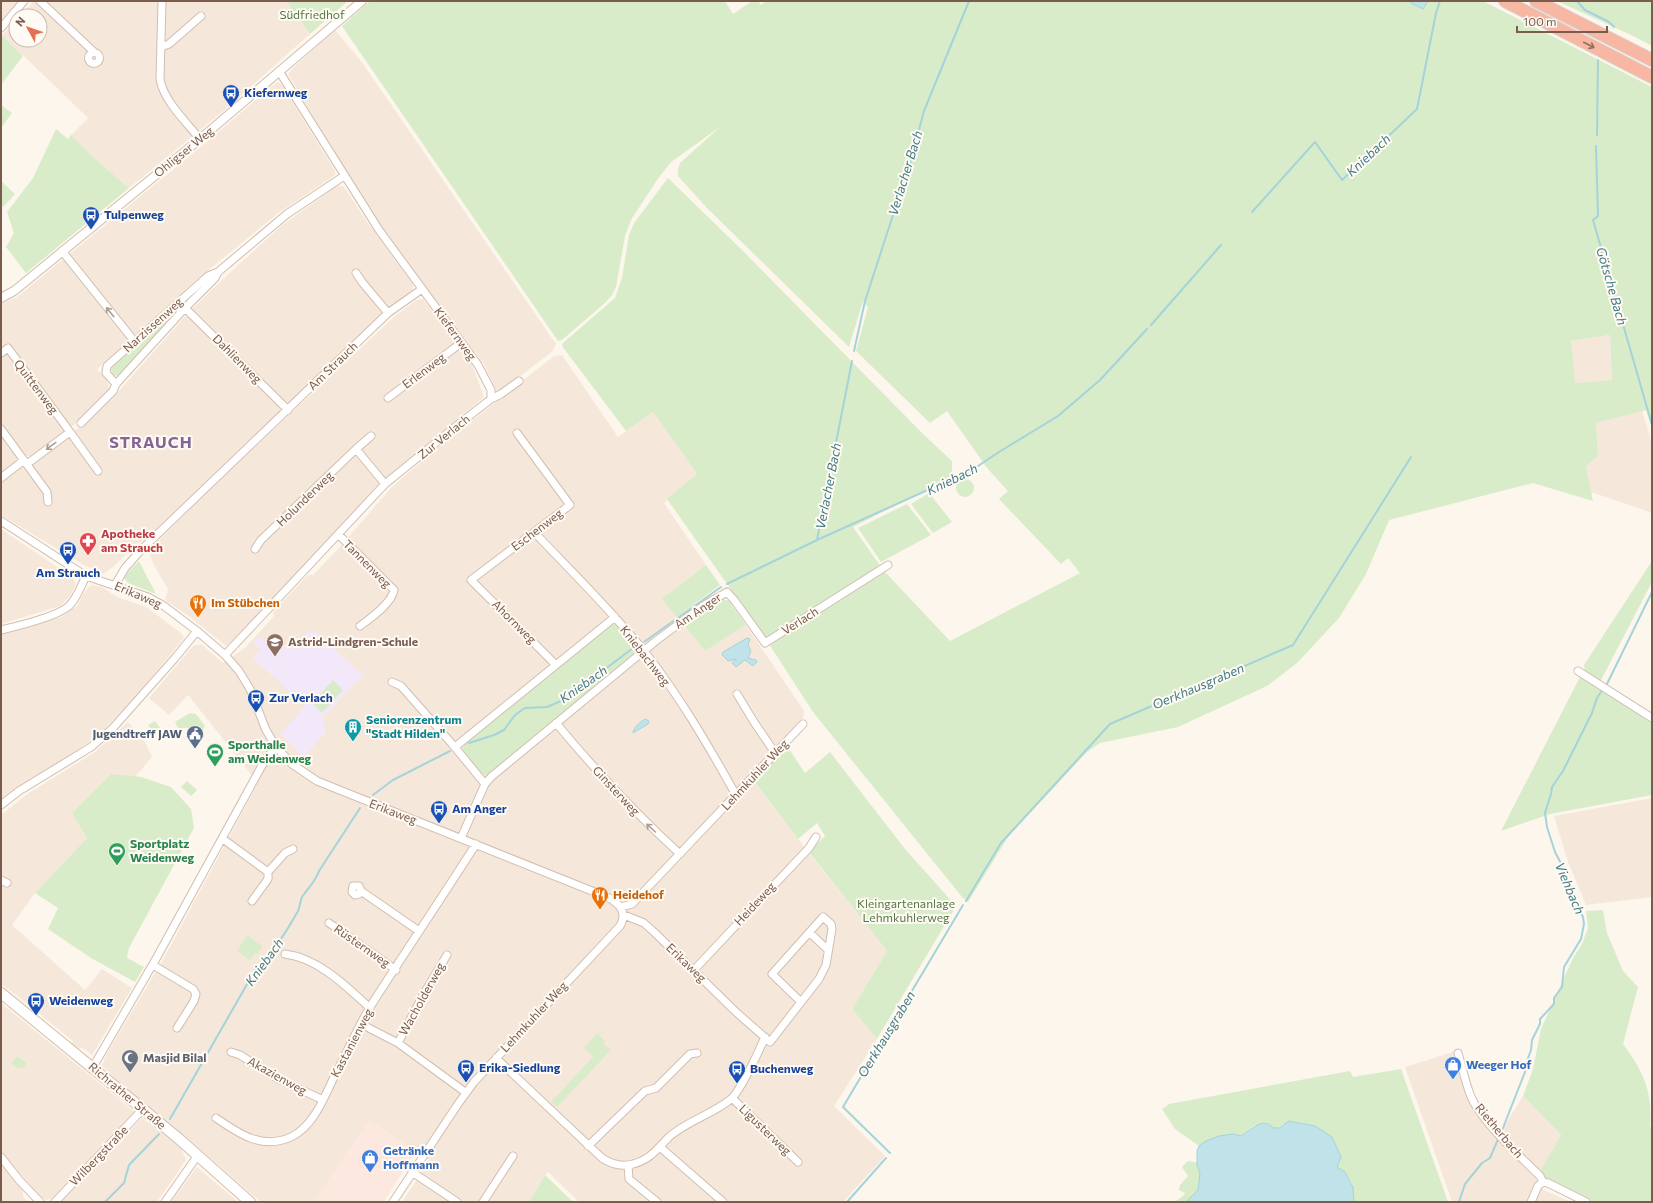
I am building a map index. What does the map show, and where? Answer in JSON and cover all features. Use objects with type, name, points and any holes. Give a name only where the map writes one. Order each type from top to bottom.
[{"type":"highway","points":[[1505,1],[1652,77]]},
{"type":"highway","points":[[1536,1],[1652,60]]},
{"type":"main road","name":"Richrather Straße","points":[[1,993],[198,1155],[250,1202]]},
{"type":"street","points":[[1,28],[24,1]]},
{"type":"street","points":[[40,1],[94,52]]},
{"type":"street","points":[[162,1],[161,86],[165,95],[200,139]]},
{"type":"street","name":"Ohligser Weg","points":[[1,298],[14,291],[200,139],[362,1]]},
{"type":"street","points":[[161,47],[169,44],[201,16]]},
{"type":"street","name":"Kiefernweg","points":[[279,71],[379,230],[478,365],[491,390],[491,399]]},
{"type":"street","name":"Narzissenweg","points":[[116,384],[106,373],[108,366],[208,276],[218,272],[287,214],[344,176]]},
{"type":"street","points":[[62,251],[135,342]]},
{"type":"street","name":"Narzissenweg","points":[[81,423],[113,391],[116,384],[185,308],[215,278],[218,272]]},
{"type":"street","points":[[356,273],[388,313]]},
{"type":"street","name":"Am Strauch","points":[[115,585],[124,568],[142,549],[388,313],[422,289]]},
{"type":"street","name":"Dahlienweg","points":[[185,308],[288,410]]},
{"type":"street","name":"Erlenweg","points":[[388,398],[461,343]]},
{"type":"street","name":"Quittenweg","points":[[1,353],[8,348],[98,471]]},
{"type":"street","name":"Zur Verlach","points":[[225,655],[386,484],[491,399],[495,398],[519,381]]},
{"type":"street","points":[[1,429],[47,492],[48,502]]},
{"type":"street","points":[[1,478],[70,432]]},
{"type":"street","name":"Eschenweg","points":[[471,580],[570,505],[517,433]]},
{"type":"street","name":"Holunderweg","points":[[255,549],[262,540],[356,449],[372,436]]},
{"type":"street","points":[[356,449],[386,484]]},
{"type":"street","name":"Erikaweg","points":[[1,521],[86,576],[154,600],[197,631],[225,655],[239,671],[250,689],[266,730],[276,747],[292,764],[317,781],[607,897],[616,901],[621,907]]},
{"type":"street","name":"Kniebachweg","points":[[534,532],[615,617],[644,651],[678,699],[736,795]]},
{"type":"street","name":"Tannenweg","points":[[339,535],[394,590],[393,596],[373,617],[360,626]]},
{"type":"street","name":"Verlach","points":[[727,592],[765,643],[888,565]]},
{"type":"street","points":[[1,630],[57,613],[68,607],[86,576]]},
{"type":"street","name":"Ahornweg","points":[[471,580],[556,665]]},
{"type":"street","name":"Am Anger","points":[[461,838],[485,784],[515,756],[644,651],[703,606],[727,592]]},
{"type":"street","points":[[455,747],[615,617]]},
{"type":"street","points":[[1,805],[19,791],[91,747],[106,734],[143,694],[197,631]]},
{"type":"street","points":[[1578,671],[1652,718]]},
{"type":"street","points":[[392,682],[401,686],[455,747],[485,784]]},
{"type":"street","points":[[737,694],[775,754]]},
{"type":"street","name":"Ginsterweg","points":[[556,723],[618,794],[643,820],[680,854]]},
{"type":"street","name":"Lehmkuhler Weg","points":[[621,907],[632,904],[803,724]]},
{"type":"street","points":[[93,1068],[153,965],[266,760],[276,747]]},
{"type":"street","name":"Heideweg","points":[[694,971],[809,848],[816,837]]},
{"type":"street","points":[[223,839],[268,872]]},
{"type":"street","name":"Kastanienweg","points":[[216,1118],[245,1138],[254,1141],[275,1142],[283,1140],[298,1133],[306,1126],[323,1100],[370,1008],[396,970],[419,931],[476,844]]},
{"type":"street","points":[[252,901],[268,879],[268,872],[285,853],[293,849]]},
{"type":"street","points":[[361,891],[419,931]]},
{"type":"street","points":[[621,907],[624,915]]},
{"type":"street","name":"Erikaweg","points":[[624,915],[644,923],[767,1039]]},
{"type":"street","name":"Lehmkuhler Weg","points":[[393,1202],[466,1092],[620,926],[624,915]]},
{"type":"street","points":[[496,1058],[588,1146],[607,1162],[619,1165],[628,1165],[643,1161],[660,1147],[670,1136],[732,1098],[767,1039],[801,1002],[819,979],[826,965],[832,929],[831,924],[824,917],[772,974],[801,1002]]},
{"type":"street","name":"Rüsternweg","points":[[329,923],[396,970]]},
{"type":"street","points":[[810,933],[828,950]]},
{"type":"street","points":[[285,954],[294,955],[327,972],[370,1008]]},
{"type":"street","name":"Wacholderweg","points":[[398,1043],[423,995],[447,955]]},
{"type":"street","points":[[153,965],[193,989],[196,994],[194,1001],[177,1028]]},
{"type":"street","points":[[361,1024],[398,1043],[466,1092]]},
{"type":"street","name":"Akazienweg","points":[[231,1052],[240,1055],[278,1079],[323,1100]]},
{"type":"street","points":[[588,1146],[645,1091],[656,1088],[690,1054],[697,1053]]},
{"type":"street","name":"Rietherbach","points":[[1458,1053],[1470,1095],[1479,1110],[1503,1140],[1540,1176],[1543,1182]]},
{"type":"street","name":"Ligusterweg","points":[[732,1098],[798,1162]]},
{"type":"street","name":"Wilbergstraße","points":[[55,1202],[144,1110]]},
{"type":"street","points":[[660,1147],[723,1202]]},
{"type":"street","points":[[165,1202],[198,1155]]},
{"type":"street","points":[[1,1156],[19,1180],[40,1202]]},
{"type":"street","points":[[483,1202],[513,1156]]},
{"type":"street","points":[[628,1165],[629,1179],[657,1202]]},
{"type":"street","points":[[412,1172],[457,1202]]},
{"type":"street","points":[[1531,1202],[1538,1186],[1543,1182],[1548,1183],[1586,1202]]},
{"type":"shaded area","points":[[1,1],[19,1],[13,8],[8,8],[8,13],[1,21]]},
{"type":"shaded area","points":[[34,1],[286,1],[310,34],[221,113],[129,188],[94,158],[71,135],[88,118],[15,48],[48,48],[48,8],[27,8]]},
{"type":"shaded area","points":[[8,29],[8,41],[2,35]]},
{"type":"shaded area","points":[[335,30],[361,61],[556,344],[553,351],[499,392],[497,392],[484,364],[394,246],[349,176],[288,74]]},
{"type":"shaded area","points":[[278,82],[282,85],[335,171],[335,175],[277,214],[194,282],[97,369],[105,377],[110,389],[81,419],[32,457],[24,455],[1,423],[1,304],[17,297]]},
{"type":"shaded area","points":[[338,185],[344,187],[369,225],[413,284],[412,291],[380,315],[289,403],[282,400],[192,309],[281,226]]},
{"type":"shaded area","points":[[423,299],[472,365],[484,397],[392,473],[226,646],[186,614],[165,600],[168,589],[154,565],[148,551],[233,467],[394,317],[416,300]]},
{"type":"shaded area","points":[[188,313],[280,408],[280,411],[145,540],[136,544],[114,566],[103,574],[84,565],[1,515],[2,481],[84,424],[118,392]]},
{"type":"shaded area","points":[[1610,335],[1612,380],[1574,383],[1571,341]]},
{"type":"shaded area","points":[[562,355],[618,437],[653,412],[697,474],[664,503],[706,565],[663,599],[705,651],[746,625],[804,711],[803,718],[749,775],[887,951],[852,1009],[877,1039],[834,1106],[885,1156],[843,1202],[579,1202],[548,1172],[529,1202],[402,1202],[430,1160],[369,1121],[314,1202],[261,1202],[170,1123],[125,1088],[102,1066],[106,1055],[164,958],[258,783],[188,695],[169,715],[149,698],[193,646],[201,644],[223,663],[245,648],[274,616],[273,612],[308,575],[313,575],[338,549],[391,488],[431,453],[554,356]]},
{"type":"shaded area","points":[[1642,410],[1652,444],[1652,513],[1591,492],[1586,465],[1598,456],[1596,423]]},
{"type":"shaded area","points":[[1,434],[17,456],[17,463],[1,473]]},
{"type":"shaded area","points":[[1,529],[72,577],[76,584],[70,596],[60,606],[1,624]]},
{"type":"shaded area","points":[[91,585],[102,587],[117,597],[146,607],[181,633],[184,638],[136,696],[100,734],[69,756],[17,788],[1,801],[1,635],[62,617],[77,606],[83,594]]},
{"type":"shaded area","points":[[312,629],[363,675],[322,718],[326,732],[304,757],[281,734],[305,706],[253,658],[261,650],[253,642],[259,636],[268,643],[275,636],[290,650]]},
{"type":"shaded area","points":[[128,722],[144,740],[152,757],[135,777],[111,774],[72,813],[87,838],[35,893],[12,925],[85,990],[102,969],[132,988],[92,1055],[82,1047],[79,1049],[72,1044],[73,1041],[1,984],[1,815],[26,795],[95,752]]},
{"type":"shaded area","points":[[1652,798],[1652,897],[1586,905],[1568,862],[1554,816]]},
{"type":"shaded area","points":[[1,1003],[136,1113],[52,1199],[46,1200],[39,1196],[1,1151]]},
{"type":"shaded area","points":[[1456,1051],[1471,1105],[1497,1138],[1523,1096],[1561,1135],[1536,1179],[1543,1190],[1571,1202],[1452,1202],[1405,1067]]},
{"type":"shaded area","points":[[142,1118],[181,1148],[186,1160],[157,1202],[61,1202]]},
{"type":"shaded area","points":[[369,1121],[416,1151],[384,1202],[314,1202]]},
{"type":"shaded area","points":[[1,1163],[23,1191],[23,1197],[28,1202],[1,1202]]},
{"type":"shaded area","points":[[197,1167],[236,1200],[234,1202],[171,1202]]},
{"type":"green space","name":"Südfriedhof","points":[[286,1],[348,1],[310,34]]},
{"type":"green space","points":[[370,1],[725,1],[733,14],[752,1],[758,1],[761,5],[766,1],[1483,1],[1652,87],[1652,429],[1646,410],[1596,423],[1598,456],[1586,466],[1593,501],[1533,483],[1389,520],[1366,574],[1339,618],[1297,663],[1267,686],[1178,727],[1100,743],[1087,752],[1008,837],[968,902],[962,897],[813,712],[769,644],[885,572],[950,641],[1080,573],[1068,558],[1061,564],[999,499],[1008,491],[987,468],[947,411],[930,423],[856,351],[868,307],[863,301],[849,347],[707,208],[678,176],[680,163],[720,127],[671,162],[657,180],[631,220],[625,236],[616,287],[612,295],[562,340],[558,341],[342,26]],"holes":[[[1610,335],[1612,380],[1575,383],[1571,341]]]},
{"type":"green space","points":[[1557,1],[1652,1],[1652,46],[1629,34]]},
{"type":"green space","points":[[2,35],[8,41],[8,48],[15,48],[23,56],[1,85]]},
{"type":"green space","points":[[1,105],[12,113],[1,128]]},
{"type":"green space","points":[[56,129],[68,139],[71,135],[94,158],[129,188],[26,273],[6,247],[14,233],[7,212],[33,178]]},
{"type":"green space","points":[[668,178],[743,251],[924,435],[952,461],[952,477],[853,527],[881,567],[766,639],[667,499],[697,474],[653,412],[626,431],[562,346],[563,343],[615,298],[622,278],[629,235],[634,223]]},
{"type":"green space","points":[[1,181],[15,194],[3,207],[1,206]]},
{"type":"green space","points":[[209,279],[121,374],[118,376],[113,375],[111,369],[117,362]]},
{"type":"green space","points":[[965,479],[971,482],[974,488],[971,494],[965,497],[959,494],[956,488],[959,482]]},
{"type":"green space","points":[[929,493],[952,522],[933,533],[911,504]]},
{"type":"green space","points":[[907,504],[931,535],[881,562],[858,528]]},
{"type":"green space","points":[[139,561],[156,594],[128,583],[124,578],[125,575]]},
{"type":"green space","points":[[1652,561],[1652,582],[1600,682],[1585,673],[1584,665]]},
{"type":"green space","points":[[706,565],[720,585],[677,617],[662,599]]},
{"type":"green space","points":[[723,599],[729,601],[746,625],[705,651],[684,625],[713,604]]},
{"type":"green space","points":[[615,621],[637,648],[637,652],[488,775],[482,774],[463,751],[464,742],[516,703]]},
{"type":"green space","points":[[1581,675],[1652,720],[1652,795],[1550,814],[1501,831]]},
{"type":"green space","points":[[333,680],[343,690],[322,713],[312,703]]},
{"type":"green space","points":[[190,713],[196,714],[205,726],[202,731],[196,732],[189,728],[178,728],[175,722]]},
{"type":"green space","points":[[155,721],[160,728],[153,732],[148,725]]},
{"type":"green space","name":"Kleingartenanlage Lehmkuhlerweg","points":[[787,746],[805,773],[830,752],[905,849],[956,906],[877,1039],[852,1009],[887,951],[809,852],[825,836],[817,823],[798,839],[754,781]]},
{"type":"green space","name":"Sportplatz Weidenweg","points":[[111,774],[141,777],[171,787],[191,809],[194,828],[129,948],[127,958],[144,967],[135,982],[91,958],[48,929],[58,908],[35,893],[87,838],[72,813]]},
{"type":"green space","points":[[187,781],[197,790],[191,796],[181,787]]},
{"type":"green space","points":[[1603,910],[1607,933],[1623,971],[1638,987],[1623,1044],[1636,1062],[1648,1091],[1650,1102],[1650,1126],[1652,1128],[1652,1202],[1592,1202],[1547,1179],[1540,1171],[1561,1135],[1523,1096],[1533,1069],[1541,1029],[1573,958],[1582,944],[1588,928],[1586,911]]},
{"type":"green space","points":[[247,935],[262,946],[258,954],[255,953],[250,960],[237,951]]},
{"type":"green space","points":[[597,1033],[605,1041],[603,1044],[611,1050],[557,1107],[551,1102],[593,1057],[584,1048]]},
{"type":"green space","points":[[17,1056],[26,1063],[24,1068],[18,1068],[11,1063]]},
{"type":"green space","points":[[1401,1069],[1448,1202],[1354,1202],[1351,1182],[1345,1173],[1337,1167],[1338,1162],[1315,1126],[1298,1122],[1283,1124],[1276,1129],[1263,1123],[1253,1126],[1241,1136],[1206,1141],[1199,1146],[1175,1129],[1162,1109],[1169,1104],[1350,1071],[1353,1077]]},
{"type":"green space","points":[[1188,1161],[1198,1163],[1200,1173],[1198,1190],[1186,1202],[1175,1202],[1185,1194],[1179,1190],[1180,1185],[1188,1176],[1182,1167]]},
{"type":"green space","points":[[545,1175],[573,1202],[529,1202]]},
{"type":"water","points":[[1411,1],[1428,1],[1423,9],[1411,3]]},
{"type":"water","points":[[747,638],[750,639],[748,645],[751,651],[748,658],[756,660],[757,662],[753,666],[745,660],[736,667],[732,663],[736,659],[728,661],[722,655],[723,652]]},
{"type":"water","points":[[645,719],[649,721],[648,724],[633,733],[639,723]]},
{"type":"water","points":[[1289,1121],[1315,1126],[1332,1137],[1341,1157],[1337,1167],[1345,1172],[1353,1187],[1354,1202],[1186,1202],[1198,1190],[1200,1173],[1197,1165],[1197,1151],[1199,1146],[1206,1141],[1219,1136],[1233,1134],[1241,1136],[1257,1125],[1265,1123],[1273,1128],[1279,1128]]},
{"type":"waterway","name":"Verlacher Bach","points":[[854,351],[865,301],[910,163],[924,111],[969,1]]},
{"type":"waterway","name":"Kniebach","points":[[1252,212],[1315,142],[1342,180],[1417,109],[1436,13],[1440,1]]},
{"type":"waterway","name":"Götsche Bach","points":[[1577,1],[1585,10],[1609,22],[1614,27]]},
{"type":"waterway","name":"Götsche Bach","points":[[1597,135],[1598,60]]},
{"type":"waterway","name":"Götsche Bach","points":[[1596,146],[1598,216],[1593,220],[1652,425]]},
{"type":"waterway","name":"Kniebach","points":[[1151,325],[1221,245]]},
{"type":"waterway","name":"Kniebach","points":[[727,584],[817,540],[972,470],[1058,416],[1100,380],[1147,329]]},
{"type":"waterway","name":"Verlacher Bach","points":[[817,540],[852,361]]},
{"type":"waterway","name":"Oerkhausgraben","points":[[966,901],[1001,843],[1110,724],[1293,645],[1411,457]]},
{"type":"waterway","name":"Kniebach","points":[[644,642],[721,587]]},
{"type":"waterway","name":"Viehbach","points":[[1606,686],[1652,592]]},
{"type":"waterway","name":"Kniebach","points":[[469,743],[494,735],[504,730],[515,715],[525,708],[547,707],[561,701],[569,691],[596,676],[633,648]]},
{"type":"waterway","name":"Viehbach","points":[[1501,1133],[1525,1072],[1532,1040],[1540,1024],[1540,1019],[1554,1004],[1554,998],[1562,987],[1564,967],[1581,939],[1584,924],[1583,917],[1568,883],[1565,871],[1555,852],[1547,827],[1545,813],[1552,787],[1563,771],[1592,713],[1597,698],[1603,689]]},
{"type":"waterway","name":"Kniebach","points":[[373,795],[393,780],[450,751]]},
{"type":"waterway","name":"Kniebach","points":[[170,1119],[254,972],[272,951],[283,935],[298,911],[302,897],[318,875],[319,871],[360,808]]},
{"type":"waterway","name":"Oerkhausgraben","points":[[890,1153],[843,1107],[963,905]]},
{"type":"waterway","name":"Kniebach","points":[[105,1202],[124,1183],[129,1165],[159,1134]]},
{"type":"waterway","name":"Viehbach","points":[[1459,1202],[1465,1184],[1482,1163],[1490,1158],[1499,1137]]},
{"type":"waterway","name":"Oerkhausgraben","points":[[847,1202],[886,1158]]},
{"type":"place","name":"Kiefernweg","points":[[231,108]]},
{"type":"place","name":"Tulpenweg","points":[[91,230]]},
{"type":"place","name":"Apotheke am Strauch","points":[[88,556]]},
{"type":"place","name":"Am Strauch","points":[[68,565]]},
{"type":"place","name":"Im Stübchen","points":[[198,618]]},
{"type":"place","name":"Astrid-Lindgren-Schule","points":[[275,657]]},
{"type":"place","name":"Zur Verlach","points":[[256,713]]},
{"type":"place","name":"Seniorenzentrum \"Stadt Hilden\"","points":[[353,742]]},
{"type":"place","name":"Jugendtreff JAW","points":[[195,749]]},
{"type":"place","name":"Sporthalle am Weidenweg","points":[[215,767]]},
{"type":"place","name":"Am Anger","points":[[439,824]]},
{"type":"place","name":"Sportplatz Weidenweg","points":[[117,866]]},
{"type":"place","name":"Heidehof","points":[[600,910]]},
{"type":"place","name":"Weidenweg","points":[[36,1016]]},
{"type":"place","name":"Masjid Bilal","points":[[130,1073]]},
{"type":"place","name":"Weeger Hof","points":[[1453,1080]]},
{"type":"place","name":"Erika-Siedlung","points":[[466,1083]]},
{"type":"place","name":"Buchenweg","points":[[737,1084]]},
{"type":"place","name":"Getränke Hoffmann","points":[[370,1173]]},
{"type":"district","name":"STRAUCH","points":[[151,442]]}]
